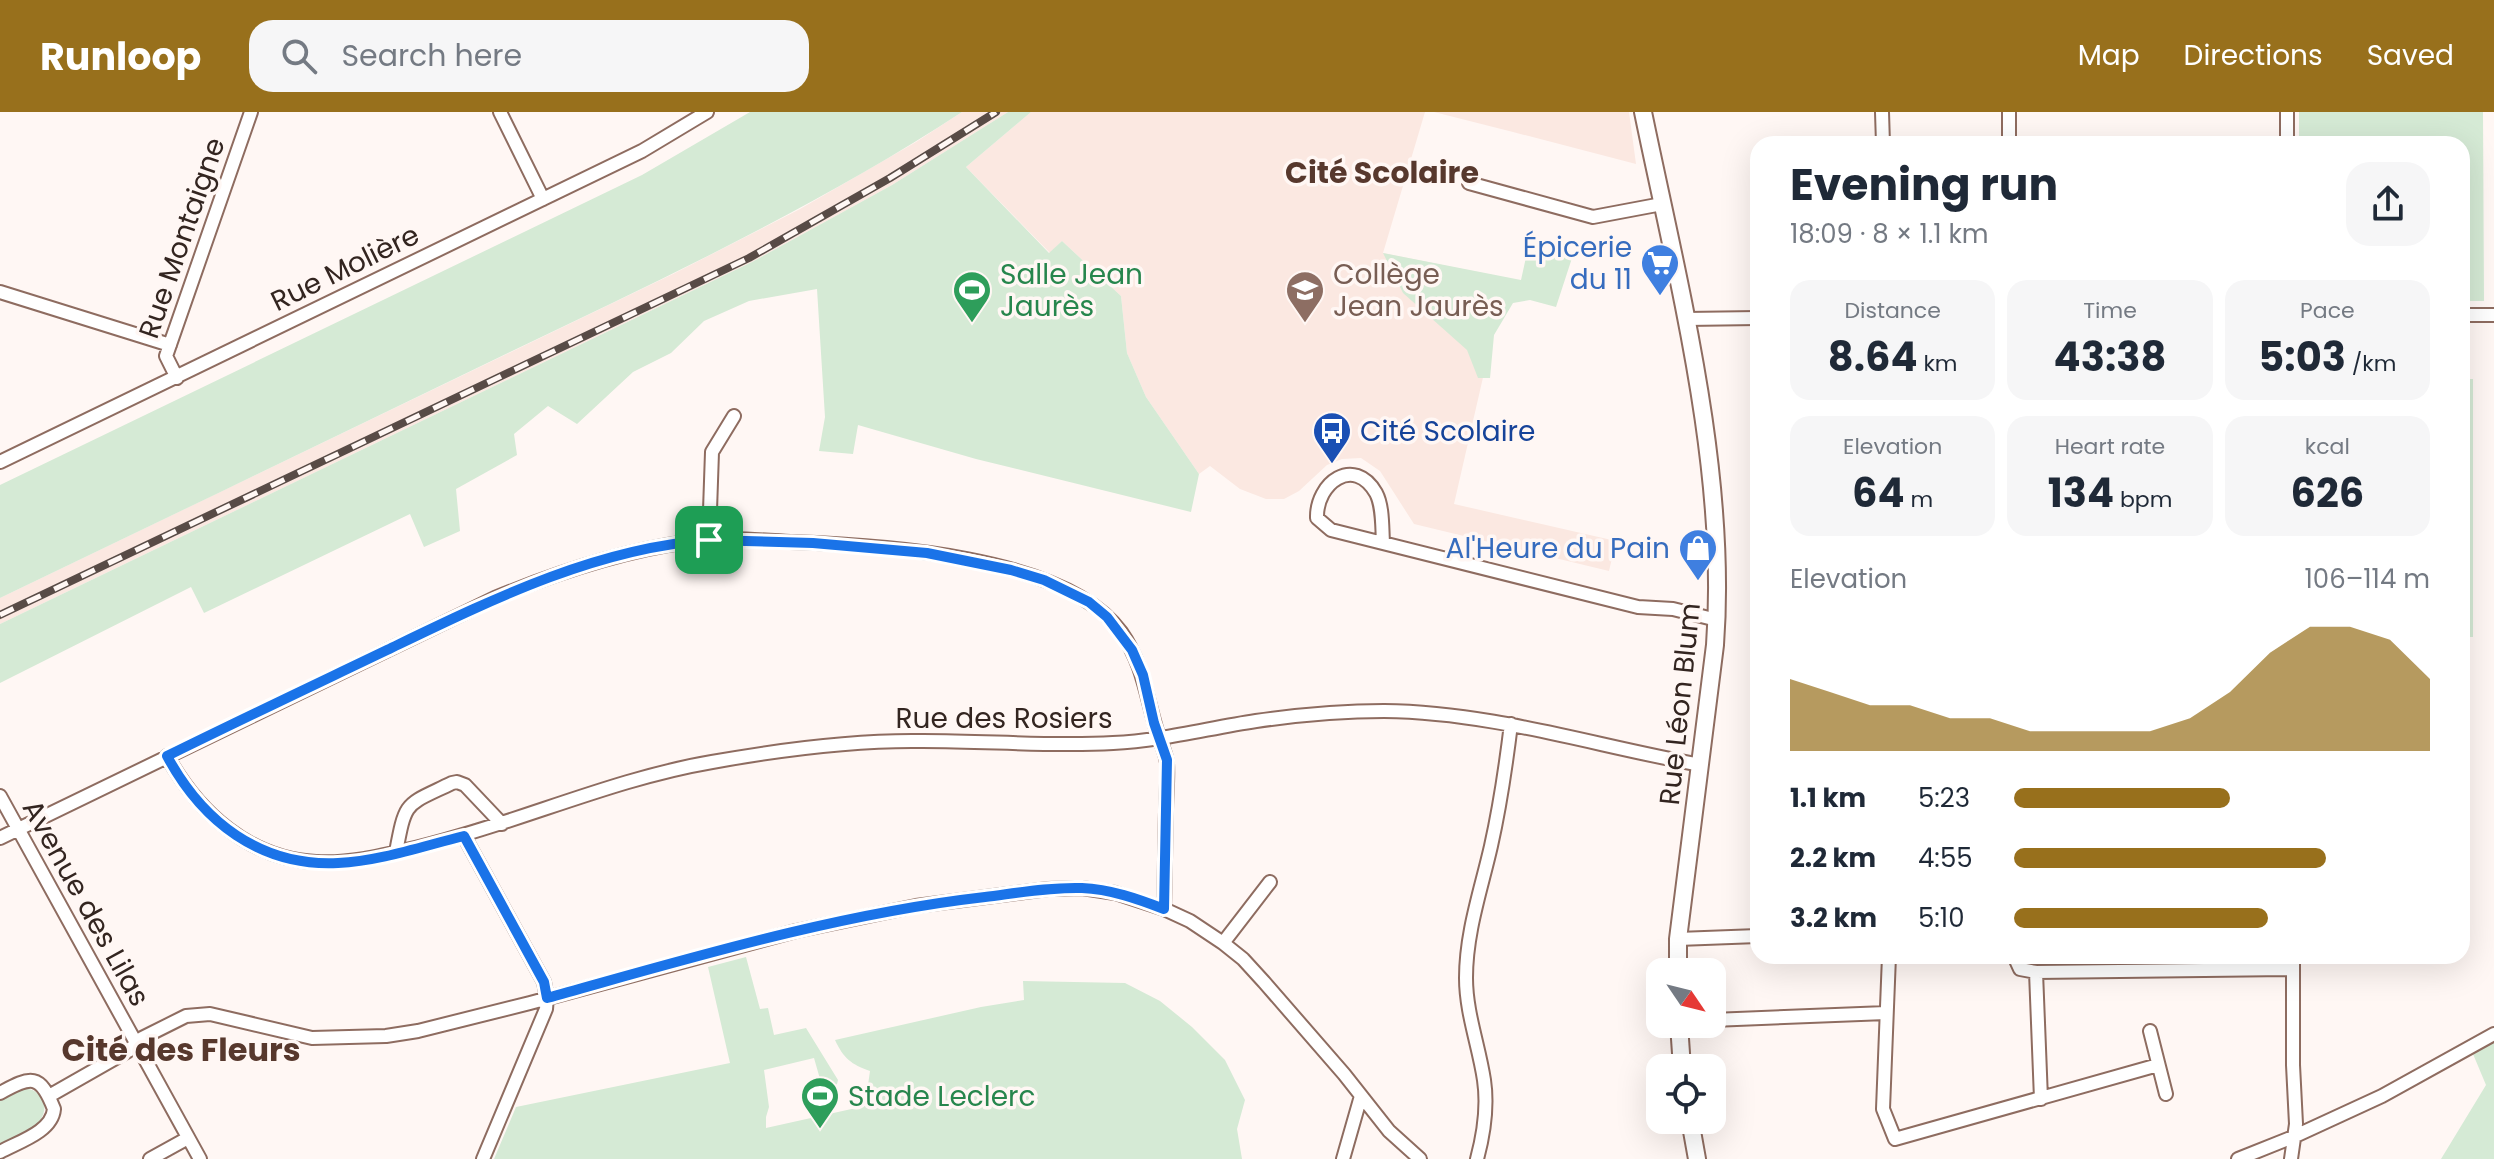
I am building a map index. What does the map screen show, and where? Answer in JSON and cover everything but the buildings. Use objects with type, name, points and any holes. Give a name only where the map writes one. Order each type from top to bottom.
[{"type":"street","name":"Rue Montaigne","points":[[177,378],[166,356],[251,112]]},
{"type":"street","points":[[500,112],[543,199]]},
{"type":"street","name":"Rue Molière","points":[[0,462],[642,151],[707,112]]},
{"type":"street","name":"Rue Léon Blum","points":[[1643,112],[1686,319],[1704,430],[1718,549],[1717,620],[1678,958]]},
{"type":"street","points":[[1882,112],[1883,136]]},
{"type":"street","points":[[2009,112],[2009,136]]},
{"type":"street","points":[[2287,112],[2287,136]]},
{"type":"street","points":[[1469,183],[1593,217],[1662,204]]},
{"type":"street","points":[[0,292],[170,345]]},
{"type":"street","points":[[2470,315],[2494,315]]},
{"type":"street","points":[[1686,319],[1750,318]]},
{"type":"street","points":[[709,540],[712,452],[734,416]]},
{"type":"street","points":[[1383,542],[1378,498],[1366,481],[1350,475],[1340,476],[1325,487],[1316,507],[1317,518],[1322,525],[1341,533],[1638,607],[1673,609],[1717,620]]},
{"type":"street","points":[[0,838],[505,594],[609,559],[709,540],[883,547],[1011,570],[1044,580],[1089,602],[1120,631],[1143,675],[1158,738],[1167,760],[1164,909]]},
{"type":"street","name":"Rue des Rosiers","points":[[167,756],[181,782],[209,814],[249,843],[298,861],[338,863],[464,836],[678,769],[821,745],[898,741],[1115,743],[1274,719],[1382,711],[1432,713],[1511,724],[1701,765]]},
{"type":"street","points":[[1477,1159],[1483,1137],[1486,1099],[1468,1006],[1468,940],[1501,802],[1511,724]]},
{"type":"street","points":[[396,852],[408,806],[452,783],[465,785],[502,824]]},
{"type":"street","name":"Avenue des Lilas","points":[[0,796],[200,1159]]},
{"type":"street","points":[[464,836],[544,982],[547,998],[546,1009],[483,1159]]},
{"type":"street","points":[[1223,943],[1270,882]]},
{"type":"street","points":[[49,1096],[128,1051],[136,1043],[176,1021],[198,1014],[210,1014],[312,1038],[345,1039],[418,1031],[796,931],[916,906],[1048,889],[1082,888],[1115,893],[1164,909],[1223,943],[1243,959],[1344,1074],[1389,1131],[1420,1159]]},
{"type":"street","points":[[1678,939],[1750,936]]},
{"type":"street","points":[[1889,964],[1883,1109],[1895,1139],[2158,1065]]},
{"type":"street","points":[[2018,964],[2020,969],[2036,972],[2264,964]]},
{"type":"street","points":[[2291,1159],[2296,1124],[2293,964]]},
{"type":"street","points":[[2036,972],[2041,1099]]},
{"type":"street","points":[[1726,1019],[1886,1013]]},
{"type":"street","points":[[2150,1031],[2166,1094]]},
{"type":"street","points":[[2238,1159],[2382,1096],[2494,1034]]},
{"type":"street","points":[[0,1093],[29,1079],[42,1085],[54,1109],[51,1121],[44,1128],[0,1152]]},
{"type":"street","points":[[1343,1159],[1361,1096]]},
{"type":"street","points":[[1693,1134],[1697,1159]]},
{"type":"street","points":[[150,1159],[188,1138]]},
{"type":"shaded area","points":[[962,112],[1008,112],[892,185],[752,262],[0,624],[0,598],[675,273],[800,209]]},
{"type":"shaded area","name":"Collège Jean Jaurès","points":[[1031,112],[1425,112],[1383,253],[1497,276],[1487,360],[1454,504],[1616,541],[1609,571],[1414,524],[1380,471],[1361,458],[1342,459],[1327,465],[1299,491],[1284,499],[1266,499],[1240,489],[1210,466],[1199,474],[1146,397],[1127,353],[1121,296],[1062,241],[1050,253],[966,167]]},
{"type":"shaded area","points":[[1434,112],[1629,112],[1636,164],[1513,132]]},
{"type":"green space","points":[[750,112],[962,112],[852,179],[682,269],[0,598],[0,485],[642,175]]},
{"type":"green space","points":[[1008,112],[1031,112],[966,167],[1049,253],[1062,241],[1121,296],[1127,353],[1146,397],[1199,474],[1191,512],[976,459],[858,425],[853,454],[819,451],[825,417],[817,289],[749,301],[704,321],[671,353],[633,372],[577,424],[548,406],[514,434],[517,455],[456,489],[460,531],[424,547],[410,514],[204,613],[191,587],[0,683],[0,624],[752,262],[892,185]]},
{"type":"green space","points":[[2299,112],[2483,112],[2484,301],[2470,301],[2470,136],[2299,136]]},
{"type":"green space","points":[[1528,248],[1572,258],[1556,307],[1530,300],[1513,303],[1494,335],[1490,378],[1478,378],[1467,350],[1403,293],[1383,253],[1521,280]]},
{"type":"green space","points":[[2470,379],[2473,379],[2473,637],[2470,637]]},
{"type":"green space","points":[[746,957],[760,1009],[768,1008],[774,1035],[806,1028],[838,1080],[829,1089],[827,1078],[820,1079],[814,1058],[764,1070],[769,1107],[766,1128],[865,1106],[870,1071],[849,1060],[835,1040],[1024,1000],[1023,981],[1125,983],[1160,1001],[1225,1060],[1245,1100],[1237,1129],[1242,1159],[494,1159],[516,1107],[730,1063],[708,967]]},
{"type":"green space","points":[[2494,1042],[2494,1159],[2441,1159],[2486,1085],[2473,1054]]},
{"type":"green space","points":[[18,1088],[33,1090],[44,1100],[42,1117],[24,1134],[0,1146],[0,1098]]},
{"type":"railway","points":[[0,615],[749,258],[890,178],[996,112]]},
{"type":"place","name":"Épicerie du 11","points":[[1660,297]]},
{"type":"place","name":"Salle Jean Jaurès","points":[[972,324]]},
{"type":"place","name":"Collège Jean Jaurès","points":[[1305,324]]},
{"type":"place","name":"Cité Scolaire","points":[[1332,465]]},
{"type":"place","name":"Al'Heure du Pain","points":[[1698,582]]},
{"type":"place","name":"Stade Leclerc","points":[[820,1130]]},
{"type":"district","name":"Cité Scolaire","points":[[1382,172]]},
{"type":"district","name":"Cité des Fleurs","points":[[181,1049]]},
{"type":"route","points":[[709,540],[883,547],[927,553],[1011,570],[1071,591],[1089,602],[1120,631],[1132,650],[1143,675],[1158,738],[1167,760],[1164,909],[1115,893],[1082,888],[1048,889],[916,906],[796,931],[547,998],[544,982],[464,836],[367,859],[338,863],[298,861],[271,853],[230,831],[194,799],[167,756],[525,586],[593,564],[661,547],[709,540]]}]
